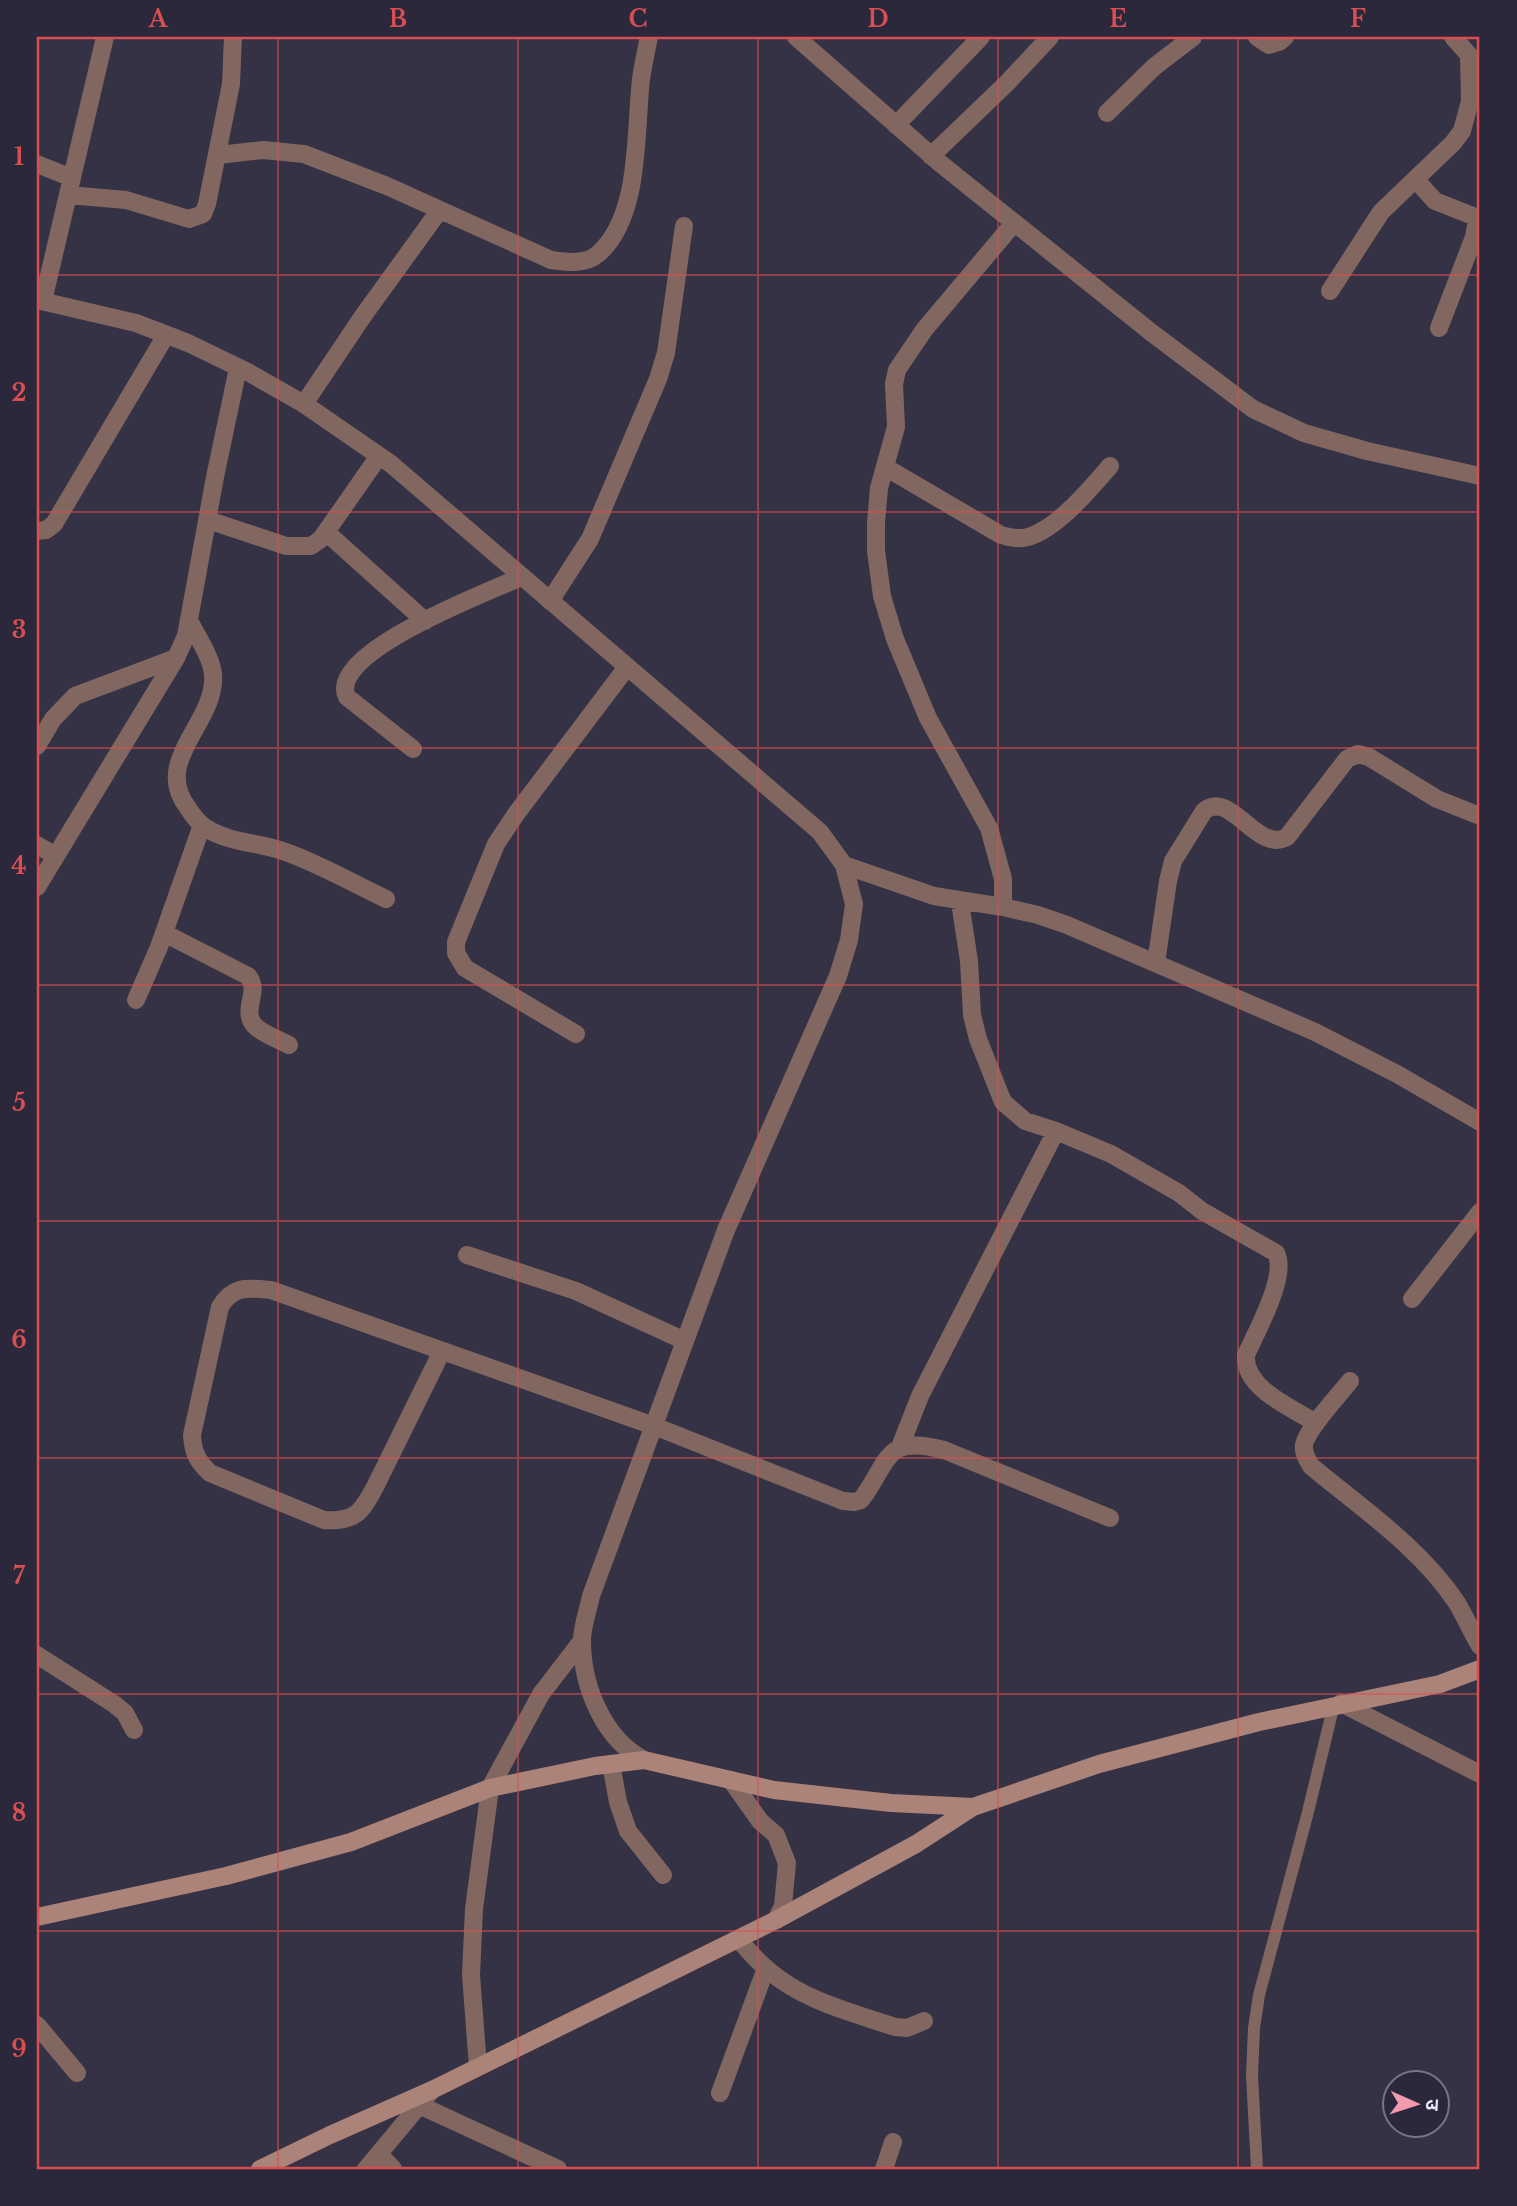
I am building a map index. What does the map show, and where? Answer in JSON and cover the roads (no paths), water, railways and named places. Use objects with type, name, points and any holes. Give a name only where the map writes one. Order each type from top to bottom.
[{"type":"main road","points":[[260,2169],[432,2090],[776,1920],[916,1844],[973,1807],[1099,1764],[1337,1704],[1440,1684],[1480,1669]]},
{"type":"main road","points":[[37,1917],[226,1876],[351,1842],[490,1788],[644,1760],[774,1790],[973,1807]]},
{"type":"street","points":[[105,37],[40,301],[136,323],[239,368],[304,404],[379,456],[820,832],[844,865],[854,904],[849,940],[838,976],[726,1230],[591,1596],[581,1642],[588,1689],[605,1722],[628,1752],[644,1760]]},
{"type":"street","points":[[37,164],[70,187],[189,219],[203,214],[218,155],[231,84],[233,37]]},
{"type":"street","points":[[218,155],[263,149],[304,154],[397,191],[551,260],[577,262],[598,254],[617,229],[626,205],[634,165],[642,78],[649,37]]},
{"type":"street","points":[[796,37],[931,156],[1162,341],[1253,409],[1316,436],[1480,476]]},
{"type":"street","points":[[896,125],[981,37]]},
{"type":"street","points":[[931,156],[1007,83],[1050,37]]},
{"type":"street","points":[[1107,113],[1154,67],[1192,37]]},
{"type":"street","points":[[1257,37],[1269,45],[1285,37]]},
{"type":"street","points":[[1330,291],[1381,212],[1453,143],[1462,131],[1470,101],[1469,55],[1453,37]]},
{"type":"street","points":[[1416,180],[1434,201],[1474,216],[1477,221],[1439,328]]},
{"type":"street","points":[[304,404],[439,211]]},
{"type":"street","points":[[1003,907],[1003,879],[989,828],[928,718],[895,639],[882,596],[876,551],[876,523],[879,488],[896,427],[894,384],[897,370],[924,330],[1014,223]]},
{"type":"street","points":[[550,601],[590,540],[658,379],[666,353],[684,226]]},
{"type":"street","points":[[37,531],[46,530],[54,524],[166,335]]},
{"type":"street","points":[[37,887],[176,658],[186,636],[239,368]]},
{"type":"street","points":[[208,520],[286,546],[311,546],[321,539],[379,456]]},
{"type":"street","points":[[885,467],[1001,535],[1026,538],[1067,513],[1110,466]]},
{"type":"street","points":[[326,532],[425,621]]},
{"type":"street","points":[[413,749],[352,702],[344,691],[348,673],[370,652],[425,621],[522,577]]},
{"type":"street","points":[[189,620],[209,661],[212,684],[207,704],[178,764],[176,787],[179,797],[202,825],[236,841],[287,852],[386,898]]},
{"type":"street","points":[[37,746],[53,719],[75,696],[176,658]]},
{"type":"street","points":[[576,1034],[465,968],[456,953],[456,942],[503,834],[627,667]]},
{"type":"street","points":[[1156,964],[1173,861],[1209,807],[1223,807],[1268,839],[1282,840],[1347,759],[1359,754],[1369,757],[1437,799],[1480,816]]},
{"type":"street","points":[[136,1000],[164,933],[202,825]]},
{"type":"street","points":[[37,845],[56,856]]},
{"type":"street","points":[[844,865],[934,896],[1003,907],[1067,925],[1315,1032],[1397,1074],[1480,1122]]},
{"type":"street","points":[[960,902],[969,961],[972,1015],[978,1039],[1003,1102],[1025,1121],[1056,1130],[1111,1154],[1276,1253],[1279,1276],[1246,1355],[1245,1365],[1248,1374],[1260,1388],[1316,1423]]},
{"type":"street","points":[[164,933],[248,976],[253,982],[254,990],[249,1008],[250,1018],[255,1026],[289,1045]]},
{"type":"street","points":[[900,1447],[920,1396],[1056,1130]]},
{"type":"street","points":[[1412,1299],[1480,1212]]},
{"type":"street","points":[[467,1255],[576,1290],[685,1341]]},
{"type":"street","points":[[442,1351],[365,1506],[349,1519],[324,1520],[210,1472],[199,1463],[193,1450],[192,1435],[220,1307],[227,1296],[241,1289],[271,1290],[654,1426],[843,1501],[861,1500],[890,1454],[900,1447],[926,1445],[1110,1518]]},
{"type":"street","points":[[1350,1381],[1304,1442],[1305,1457],[1311,1466],[1405,1544],[1431,1570],[1456,1603],[1480,1646]]},
{"type":"street","points":[[478,2067],[472,1986],[474,1909],[490,1788],[541,1694],[581,1642]]},
{"type":"street","points":[[37,1655],[114,1704],[125,1713],[134,1730]]},
{"type":"street","points":[[1337,1704],[1480,1774]]},
{"type":"street","points":[[611,1764],[618,1802],[628,1831],[663,1875]]},
{"type":"street","points":[[731,1780],[760,1821],[776,1835],[787,1863],[783,1906],[776,1920]]},
{"type":"street","points":[[738,1939],[766,1968],[786,1984],[811,1998],[907,2028],[924,2021]]},
{"type":"street","points":[[720,2093],[766,1968]]},
{"type":"street","points":[[37,2025],[76,2073]]},
{"type":"street","points":[[366,2169],[432,2090]]},
{"type":"street","points":[[419,2105],[558,2169]]},
{"type":"street","points":[[884,2169],[893,2142]]},
{"type":"street","points":[[379,2154],[393,2169]]},
{"type":"lane","points":[[1257,2169],[1252,2075],[1254,2028],[1259,1995],[1337,1704]]}]
